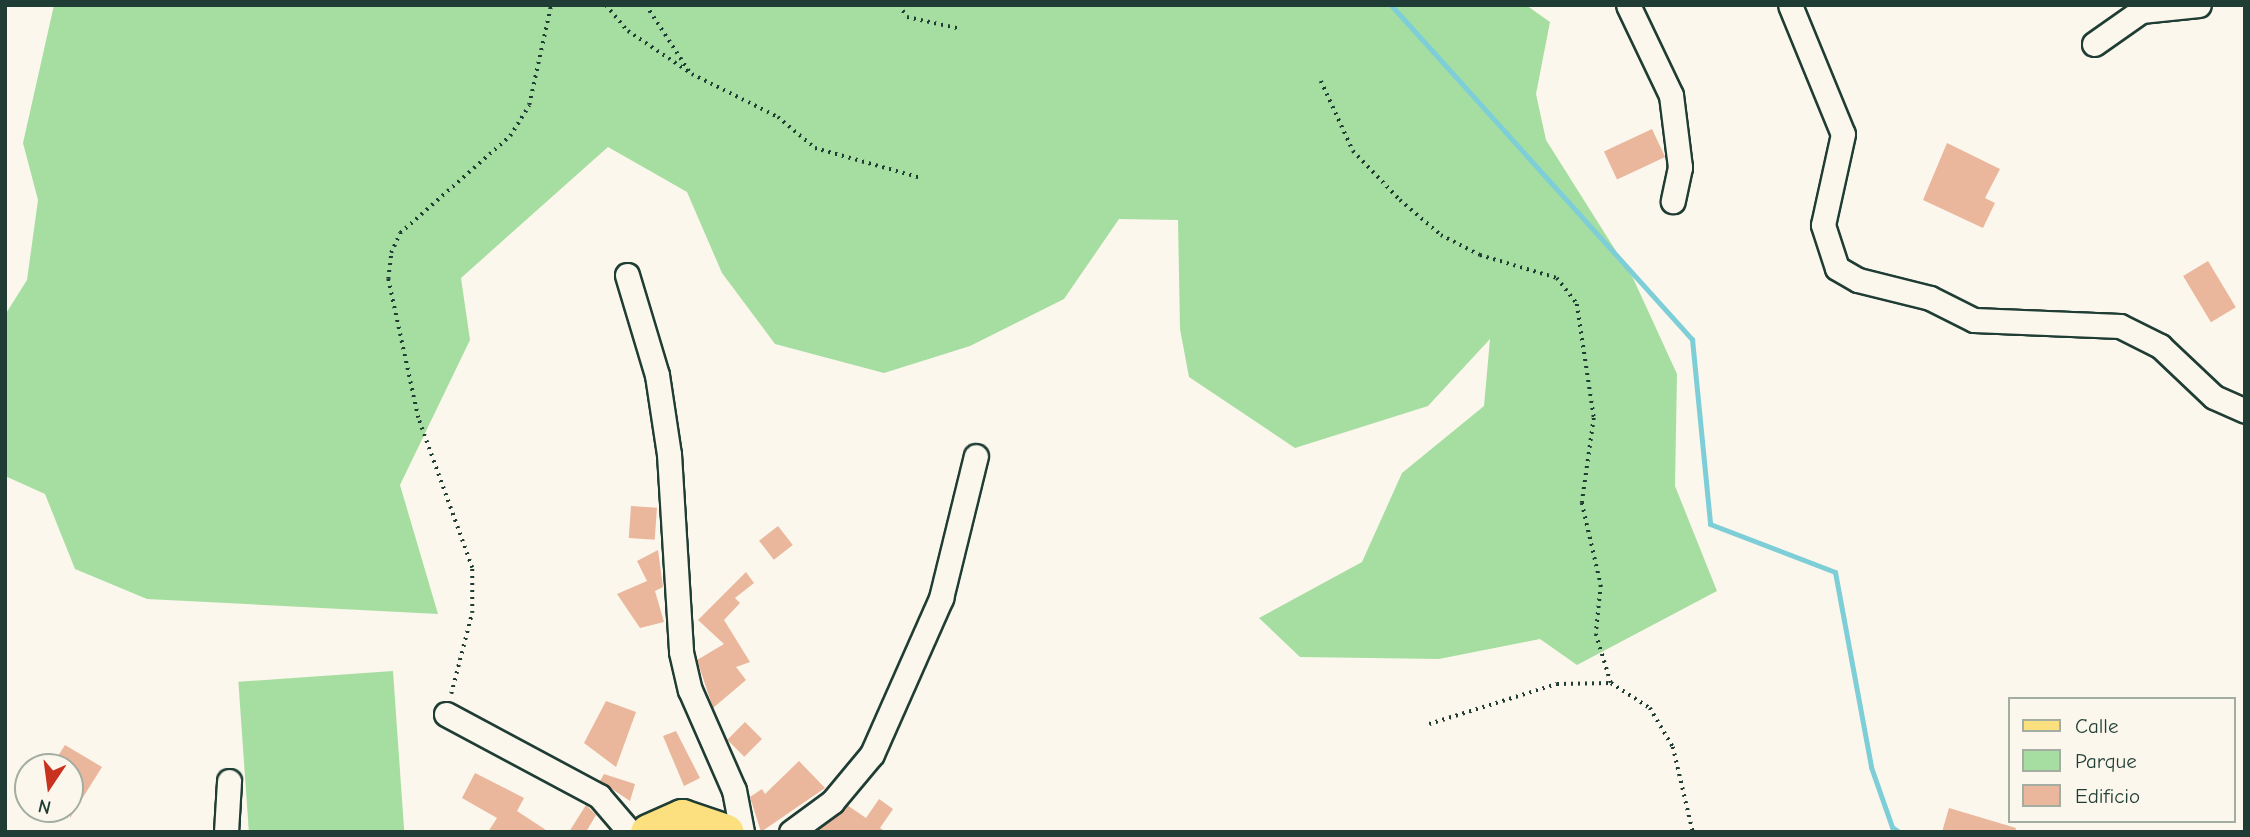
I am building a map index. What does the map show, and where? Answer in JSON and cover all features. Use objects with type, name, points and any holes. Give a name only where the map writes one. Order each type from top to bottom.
[{"type":"main road","points":[[648,832],[682,817],[726,832]]},
{"type":"street","points":[[1628,5],[1671,94],[1680,167],[1673,201]]},
{"type":"street","points":[[1790,5],[1842,127],[1842,162],[1823,225],[1837,268],[1858,280],[1930,298],[1974,320],[2120,326],[2160,346],[2214,397],[2243,405]]},
{"type":"street","points":[[2094,44],[2141,11],[2199,5]]},
{"type":"street","points":[[627,275],[657,374],[669,454],[681,652],[690,690],[734,790],[742,832]]},
{"type":"street","points":[[791,832],[832,802],[872,754],[941,598],[976,456]]},
{"type":"street","points":[[446,714],[599,796],[630,832]]},
{"type":"street","points":[[226,832],[229,781]]},
{"type":"path","points":[[446,714],[472,613],[472,568],[418,418],[388,279],[391,253],[400,233],[510,136],[529,105],[551,5]]},
{"type":"path","points":[[606,5],[628,30],[692,74],[778,117],[815,148],[921,178]]},
{"type":"path","points":[[646,5],[692,74]]},
{"type":"path","points":[[899,5],[907,17],[961,29]]},
{"type":"path","points":[[1321,80],[1353,151],[1400,200],[1441,235],[1480,255],[1557,278],[1577,304],[1594,418],[1583,503],[1601,585],[1597,634],[1611,684]]},
{"type":"path","points":[[1430,724],[1557,684],[1611,684],[1650,708],[1673,747],[1693,832]]},
{"type":"green space","points":[[54,5],[1526,5],[1550,22],[1536,94],[1546,140],[1633,278],[1677,374],[1675,486],[1717,591],[1577,665],[1540,639],[1439,659],[1300,657],[1259,618],[1362,562],[1402,473],[1484,406],[1490,339],[1428,406],[1295,448],[1189,377],[1180,329],[1178,220],[1119,219],[1064,299],[970,346],[884,373],[775,344],[722,273],[687,192],[608,147],[461,278],[470,340],[400,485],[438,614],[147,599],[75,569],[45,494],[5,476],[5,315],[27,280],[38,200],[23,143]]},
{"type":"green space","points":[[393,671],[404,832],[249,832],[238,682]]},
{"type":"building","points":[[1652,129],[1665,157],[1617,179],[1604,151]]},
{"type":"building","points":[[1947,143],[2000,169],[1985,198],[1995,203],[1983,228],[1923,200]]},
{"type":"building","points":[[2208,261],[2236,307],[2211,322],[2183,276]]},
{"type":"building","points":[[631,506],[657,508],[655,540],[629,538]]},
{"type":"building","points":[[778,526],[793,545],[774,560],[759,541]]},
{"type":"building","points":[[658,550],[663,587],[655,591],[664,622],[640,628],[617,594],[647,581],[637,561]]},
{"type":"building","points":[[746,572],[754,583],[735,598],[740,603],[724,620],[750,662],[736,667],[746,680],[713,708],[697,660],[724,644],[698,620]]},
{"type":"building","points":[[606,701],[636,712],[616,767],[584,743]]},
{"type":"building","points":[[745,722],[762,739],[744,757],[727,740]]},
{"type":"building","points":[[676,731],[700,778],[684,786],[663,736]]},
{"type":"building","points":[[65,745],[78,753],[60,753]]},
{"type":"building","points":[[84,756],[102,767],[84,796]]},
{"type":"building","points":[[799,761],[825,788],[761,832],[750,797],[762,789],[765,794]]},
{"type":"building","points":[[475,773],[524,798],[517,811],[549,832],[488,832],[497,818],[462,798]]},
{"type":"building","points":[[604,774],[635,784],[630,801],[600,781]]},
{"type":"building","points":[[879,799],[893,809],[880,828],[886,832],[815,832],[847,805],[866,818]]},
{"type":"building","points":[[586,805],[596,815],[586,832],[569,832]]},
{"type":"building","points":[[1949,808],[2016,828],[2015,832],[1942,832]]},
{"type":"waterway","points":[[1391,5],[1692,339],[1710,524],[1835,572],[1871,767],[1892,827],[1899,832]]}]
